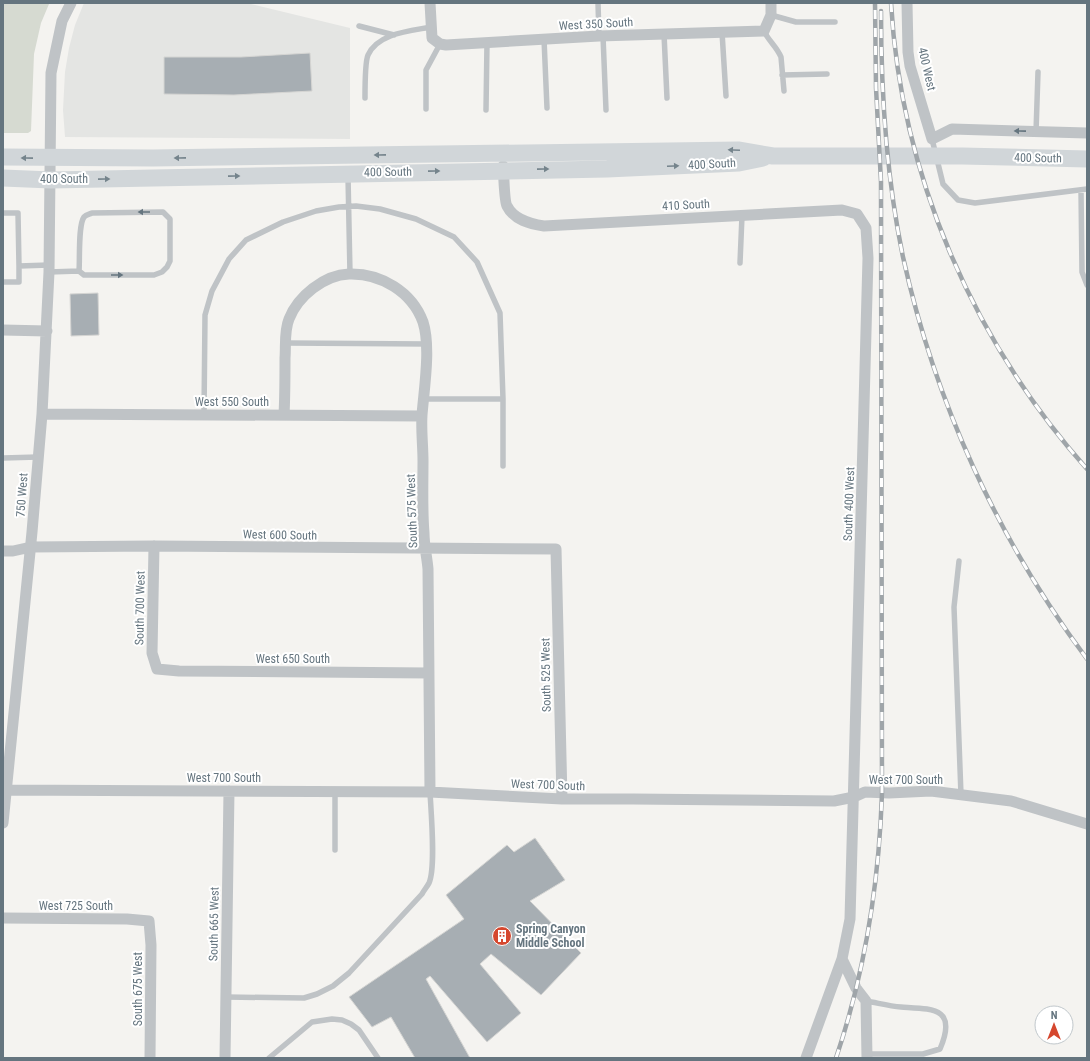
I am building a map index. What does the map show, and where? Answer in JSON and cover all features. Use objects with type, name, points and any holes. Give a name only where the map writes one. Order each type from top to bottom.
[{"type":"main road","name":"400 South","points":[[3,178],[51,169],[153,158],[738,150],[773,156],[962,156],[1087,159]]},
{"type":"main road","name":"400 South","points":[[3,157],[51,169],[348,173],[607,169],[739,163],[773,156]]},
{"type":"street","name":"750 West","points":[[3,823],[4,790],[31,547],[42,414],[49,268],[51,72],[62,21],[70,3]]},
{"type":"street","points":[[430,3],[434,36]]},
{"type":"street","points":[[764,31],[771,15],[771,3]]},
{"type":"street","name":"400 West","points":[[907,3],[908,52],[910,66],[932,139]]},
{"type":"street","name":"West 350 South","points":[[434,36],[487,43],[601,36],[764,31]]},
{"type":"street","points":[[932,139],[952,130],[1087,133]]},
{"type":"street","points":[[503,153],[504,170]]},
{"type":"street","name":"410 South","points":[[504,170],[506,205],[517,217],[531,224],[544,226],[842,210],[857,214]]},
{"type":"street","name":"South 400 West","points":[[806,1058],[842,959],[850,919],[868,258],[866,228],[857,214]]},
{"type":"street","points":[[284,416],[286,343],[289,319],[304,297],[316,286],[326,281],[350,274]]},
{"type":"street","name":"South 575 West","points":[[350,274],[365,275],[376,278],[389,283],[400,290],[411,302],[421,318],[425,331],[426,344],[422,416],[424,534],[428,569],[430,792]]},
{"type":"street","points":[[3,330],[47,331]]},
{"type":"street","name":"West 550 South","points":[[42,414],[422,416]]},
{"type":"street","name":"West 600 South","points":[[3,551],[13,551],[31,547],[154,546],[556,550]]},
{"type":"street","name":"South 700 West","points":[[154,546],[152,653],[157,669]]},
{"type":"street","name":"South 525 West","points":[[556,550],[562,800]]},
{"type":"street","name":"West 650 South","points":[[157,669],[180,671],[429,673]]},
{"type":"street","name":"West 700 South","points":[[4,790],[430,792],[562,800],[633,799],[834,801],[854,797],[865,792],[889,793],[931,791],[1011,801],[1087,824]]},
{"type":"street","name":"South 665 West","points":[[225,1058],[229,791]]},
{"type":"street","name":"West 725 South","points":[[3,918],[127,919],[149,921]]},
{"type":"street","name":"South 675 West","points":[[149,921],[151,945],[150,1058]]},
{"type":"street","points":[[842,959],[856,988],[866,1001],[867,1056]]},
{"type":"lane","points":[[598,3],[606,110]]},
{"type":"lane","points":[[771,15],[796,22],[835,22]]},
{"type":"lane","points":[[360,26],[394,35]]},
{"type":"lane","points":[[764,31],[767,38],[779,52],[784,91]]},
{"type":"lane","points":[[722,32],[726,96]]},
{"type":"lane","points":[[664,34],[667,98]]},
{"type":"lane","points":[[365,98],[367,56],[373,47],[388,36],[434,36],[426,70],[426,109]]},
{"type":"lane","points":[[544,39],[547,108]]},
{"type":"lane","points":[[486,110],[487,43]]},
{"type":"lane","points":[[1036,132],[1038,72]]},
{"type":"lane","points":[[782,75],[827,74]]},
{"type":"lane","points":[[932,139],[943,184],[958,200],[975,203],[1084,190],[1082,272],[1087,285]]},
{"type":"lane","points":[[348,173],[350,274]]},
{"type":"lane","points":[[204,415],[205,315],[212,291],[229,259],[246,240],[283,222],[316,210],[348,207],[380,209],[416,219],[454,237],[477,262],[500,313],[504,399],[503,466]]},
{"type":"lane","points":[[19,266],[79,272],[84,275],[154,275],[162,272],[170,261],[170,219],[163,212],[92,213],[85,216],[82,221],[80,233],[79,272]]},
{"type":"lane","points":[[3,213],[18,213],[19,266],[19,282],[3,282]]},
{"type":"lane","points":[[740,263],[742,216]]},
{"type":"lane","points":[[286,343],[426,344]]},
{"type":"lane","points":[[424,399],[504,399]]},
{"type":"lane","points":[[3,458],[38,457]]},
{"type":"lane","points":[[959,561],[954,607],[961,795]]},
{"type":"lane","points":[[335,792],[335,850]]},
{"type":"lane","points":[[226,997],[304,998],[317,994],[333,986],[349,973],[422,894],[429,882],[432,869],[430,792]]},
{"type":"lane","points":[[866,1001],[930,1009],[941,1014],[946,1025],[944,1039],[940,1049],[923,1054],[867,1056]]},
{"type":"lane","points":[[269,1058],[312,1022],[332,1019],[342,1020],[359,1030],[378,1058]]},
{"type":"shaded area","points":[[3,3],[49,4],[41,23],[34,54],[31,131],[28,133],[3,133]]},
{"type":"shaded area","points":[[84,3],[247,3],[350,28],[350,139],[65,137],[63,110],[65,72],[75,25]]},
{"type":"building","points":[[310,53],[312,91],[234,95],[164,94],[164,57],[241,57]]},
{"type":"building","points":[[98,293],[99,335],[71,336],[70,294]]},
{"type":"building","name":"Spring Canyon Middle School","points":[[535,838],[565,880],[530,901],[581,953],[541,995],[491,954],[480,964],[521,1013],[487,1042],[430,976],[426,979],[470,1058],[415,1058],[391,1017],[372,1027],[349,997],[464,919],[446,895],[507,845],[514,852]]},
{"type":"railway","points":[[836,1058],[855,993],[869,927],[878,860],[882,793],[881,182],[876,88],[875,3]]},
{"type":"railway","points":[[891,3],[898,67],[910,130],[927,192],[950,252],[978,311],[1010,366],[1046,419],[1087,469]]},
{"type":"railway","points":[[881,11],[883,104],[892,196],[903,257],[916,311],[952,417],[998,518],[1025,566],[1055,614],[1087,659]]},
{"type":"place","name":"Spring Canyon Middle School","points":[[502,936]]}]
